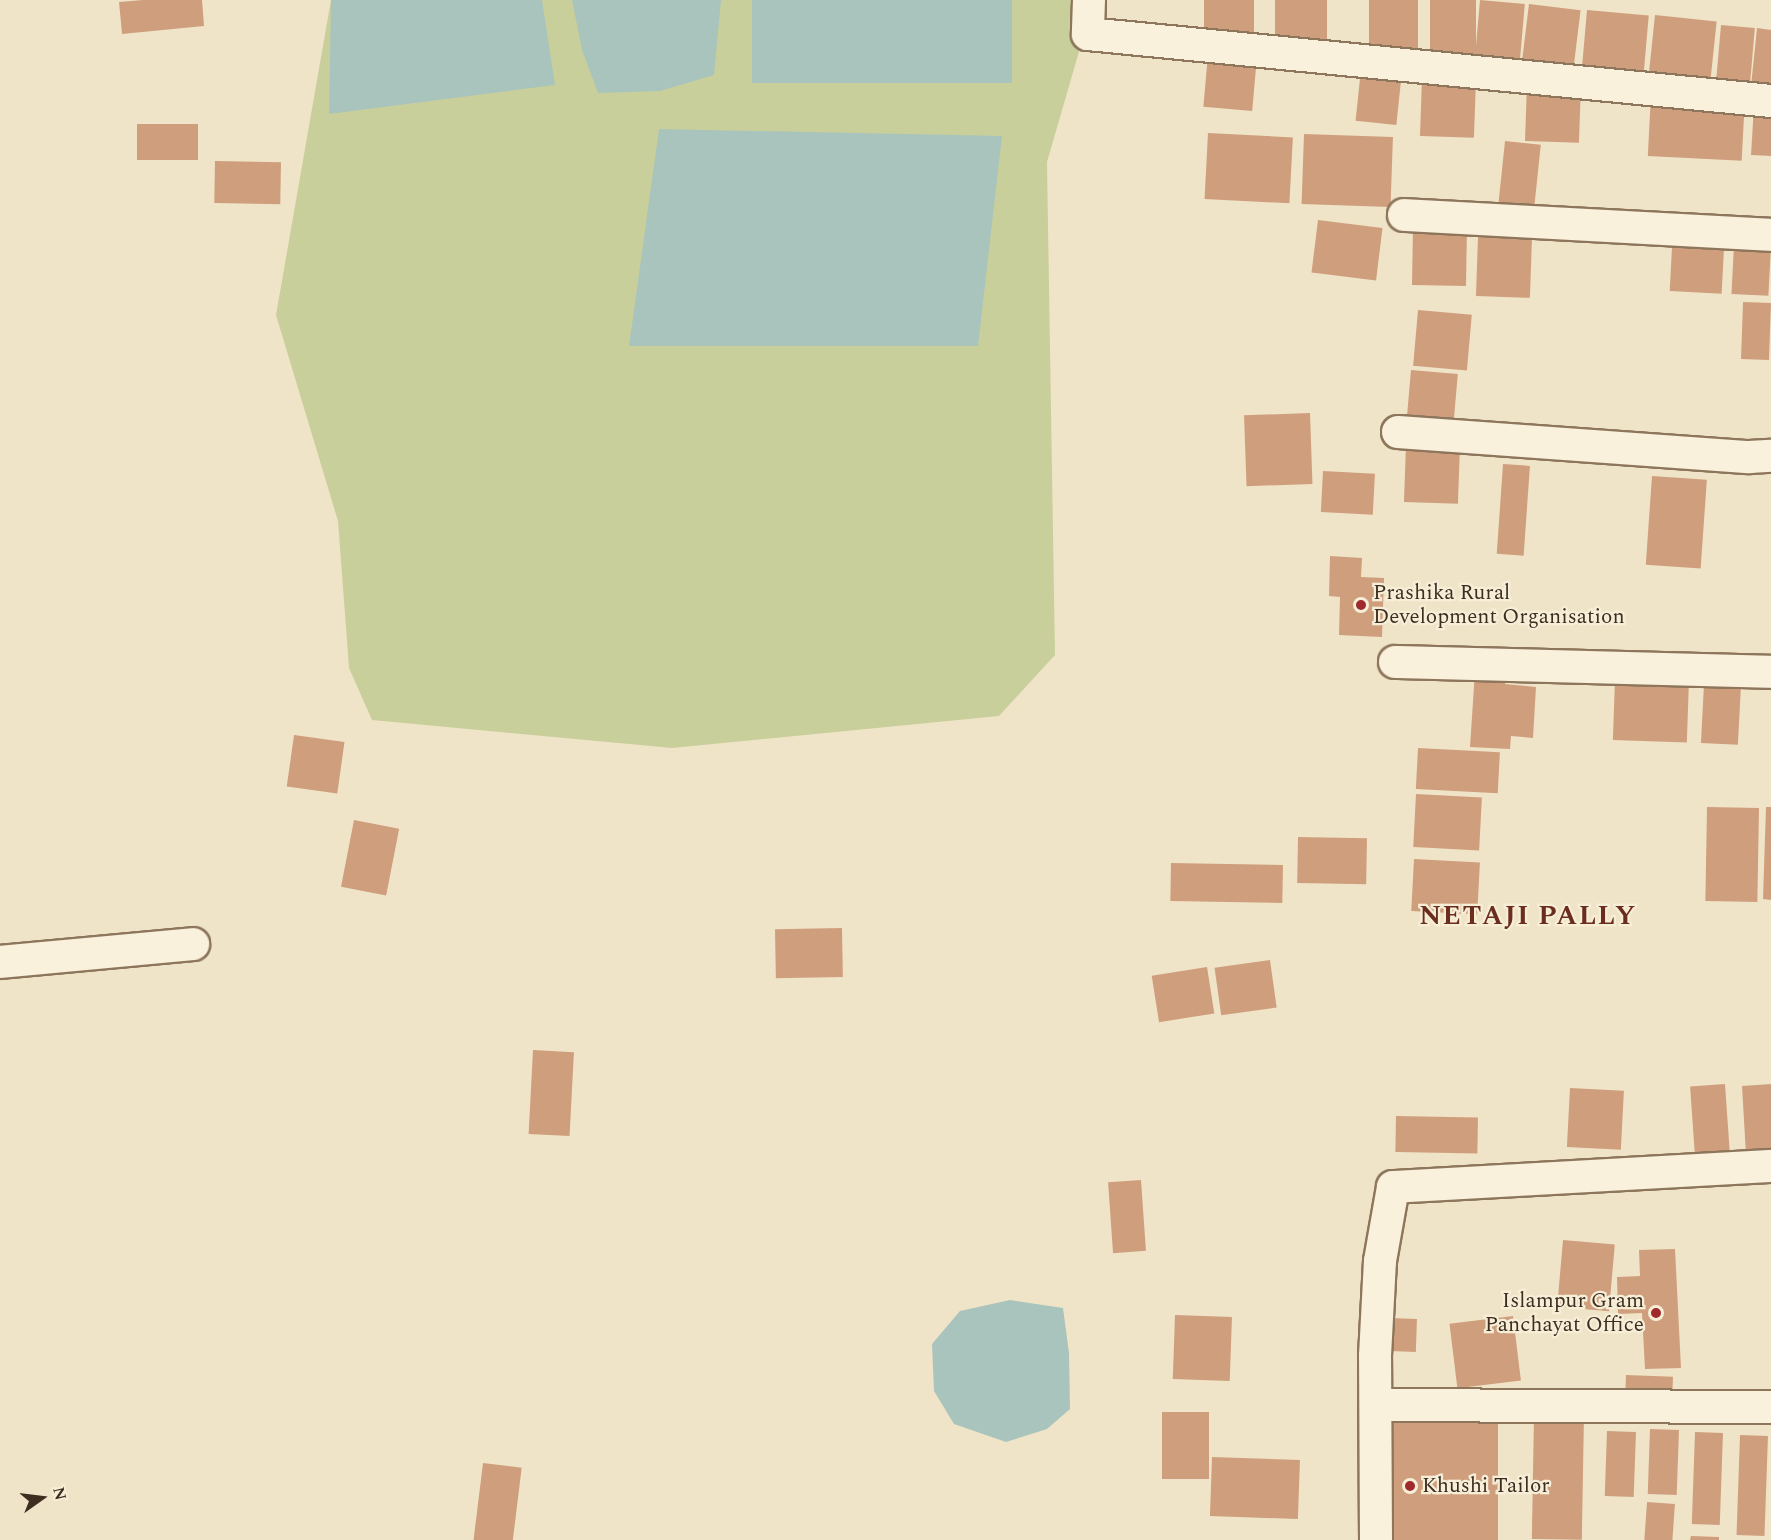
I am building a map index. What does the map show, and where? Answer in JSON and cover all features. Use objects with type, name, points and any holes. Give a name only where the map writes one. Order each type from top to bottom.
[{"type":"street","points":[[1089,0],[1088,34],[1771,101]]},
{"type":"street","points":[[1404,215],[1771,235]]},
{"type":"street","points":[[1398,432],[1749,457],[1771,456]]},
{"type":"street","points":[[1395,662],[1771,672]]},
{"type":"street","points":[[0,962],[193,944]]},
{"type":"street","points":[[1376,1540],[1375,1356],[1380,1262],[1394,1187],[1771,1166]]},
{"type":"street","points":[[1383,1405],[1771,1407]]},
{"type":"green space","points":[[331,0],[1094,0],[1047,162],[1055,655],[999,716],[672,748],[372,720],[349,668],[338,521],[276,315]]},
{"type":"water","points":[[331,0],[542,0],[555,85],[329,114]]},
{"type":"water","points":[[572,0],[721,0],[714,75],[660,91],[598,93],[582,50]]},
{"type":"water","points":[[752,0],[1012,0],[1012,83],[752,83]]},
{"type":"water","points":[[659,129],[1002,136],[978,346],[629,346]]},
{"type":"water","points":[[1010,1300],[1063,1308],[1069,1353],[1070,1409],[1047,1429],[1006,1442],[954,1424],[934,1391],[932,1344],[960,1311]]},
{"type":"building","points":[[202,0],[204,26],[122,34],[119,2]]},
{"type":"building","points":[[1204,0],[1254,0],[1254,43],[1204,43]]},
{"type":"building","points":[[1275,0],[1327,0],[1327,46],[1275,46]]},
{"type":"building","points":[[1369,0],[1418,0],[1418,53],[1369,53]]},
{"type":"building","points":[[1430,0],[1476,0],[1476,58],[1430,58]]},
{"type":"building","points":[[1480,0],[1525,4],[1519,68],[1474,64]]},
{"type":"building","points":[[1529,4],[1581,10],[1573,75],[1521,69]]},
{"type":"building","points":[[1587,10],[1649,15],[1643,79],[1581,74]]},
{"type":"building","points":[[1655,15],[1717,21],[1710,86],[1648,80]]},
{"type":"building","points":[[1721,25],[1755,28],[1750,86],[1716,83]]},
{"type":"building","points":[[1757,28],[1771,30],[1771,88],[1751,86]]},
{"type":"building","points":[[1208,54],[1257,58],[1252,111],[1203,107]]},
{"type":"building","points":[[1361,69],[1402,73],[1396,125],[1356,121]]},
{"type":"building","points":[[1422,78],[1476,80],[1474,138],[1420,136]]},
{"type":"building","points":[[1527,83],[1581,85],[1579,143],[1525,141]]},
{"type":"building","points":[[1651,95],[1745,100],[1742,161],[1648,156]]},
{"type":"building","points":[[1754,106],[1771,107],[1771,156],[1751,155]]},
{"type":"building","points":[[137,124],[198,124],[198,160],[137,160]]},
{"type":"building","points":[[1208,133],[1293,137],[1289,203],[1205,199]]},
{"type":"building","points":[[1304,134],[1393,137],[1391,207],[1302,204]]},
{"type":"building","points":[[1505,141],[1541,145],[1534,212],[1498,209]]},
{"type":"building","points":[[215,161],[281,162],[280,204],[214,203]]},
{"type":"building","points":[[1318,220],[1383,228],[1376,281],[1312,273]]},
{"type":"building","points":[[1413,227],[1467,228],[1466,286],[1412,285]]},
{"type":"building","points":[[1478,237],[1532,239],[1530,298],[1476,296]]},
{"type":"building","points":[[1734,245],[1771,247],[1768,296],[1731,294]]},
{"type":"building","points":[[1672,247],[1724,250],[1722,294],[1670,291]]},
{"type":"building","points":[[1743,302],[1771,303],[1769,360],[1741,359]]},
{"type":"building","points":[[1418,310],[1472,315],[1467,370],[1413,366]]},
{"type":"building","points":[[1411,370],[1458,374],[1453,431],[1406,427]]},
{"type":"building","points":[[1310,413],[1312,484],[1247,486],[1244,415]]},
{"type":"building","points":[[1406,444],[1460,446],[1458,504],[1404,502]]},
{"type":"building","points":[[1503,464],[1530,466],[1524,556],[1497,554]]},
{"type":"building","points":[[1323,471],[1375,474],[1373,515],[1321,512]]},
{"type":"building","points":[[1652,476],[1707,480],[1701,569],[1646,565]]},
{"type":"building","points":[[1330,556],[1362,558],[1361,577],[1384,578],[1382,637],[1339,635],[1340,597],[1329,596]]},
{"type":"building","points":[[1475,671],[1506,673],[1505,684],[1536,687],[1533,738],[1511,736],[1510,749],[1470,747]]},
{"type":"building","points":[[1615,679],[1689,682],[1687,743],[1613,740]]},
{"type":"building","points":[[1704,684],[1741,686],[1738,745],[1701,743]]},
{"type":"building","points":[[294,735],[345,742],[337,794],[287,786]]},
{"type":"building","points":[[1418,748],[1500,752],[1498,793],[1416,789]]},
{"type":"building","points":[[1416,794],[1482,797],[1479,850],[1413,847]]},
{"type":"building","points":[[1707,807],[1759,808],[1757,902],[1705,901]]},
{"type":"building","points":[[1766,807],[1771,807],[1771,900],[1763,899]]},
{"type":"building","points":[[354,820],[399,829],[386,896],[341,887]]},
{"type":"building","points":[[1298,837],[1367,838],[1366,884],[1297,883]]},
{"type":"building","points":[[1414,859],[1480,862],[1477,914],[1411,911]]},
{"type":"building","points":[[1171,863],[1283,865],[1282,903],[1170,901]]},
{"type":"building","points":[[842,928],[843,977],[776,978],[775,929]]},
{"type":"building","points":[[1270,960],[1277,1008],[1221,1015],[1215,968]]},
{"type":"building","points":[[1207,967],[1214,1013],[1159,1022],[1152,976]]},
{"type":"building","points":[[533,1050],[574,1052],[570,1136],[529,1134]]},
{"type":"building","points":[[1725,1084],[1730,1153],[1695,1155],[1690,1086]]},
{"type":"building","points":[[1771,1084],[1771,1153],[1746,1155],[1742,1086]]},
{"type":"building","points":[[1570,1088],[1624,1091],[1621,1150],[1567,1147]]},
{"type":"building","points":[[1396,1116],[1478,1117],[1477,1153],[1395,1152]]},
{"type":"building","points":[[1141,1180],[1146,1251],[1113,1253],[1108,1182]]},
{"type":"building","points":[[1563,1240],[1615,1245],[1609,1311],[1557,1307]]},
{"type":"building","points":[[1675,1249],[1681,1368],[1645,1369],[1642,1313],[1618,1314],[1617,1277],[1640,1276],[1639,1250]]},
{"type":"building","points":[[1175,1315],[1232,1317],[1230,1381],[1173,1379]]},
{"type":"building","points":[[1513,1316],[1521,1381],[1457,1388],[1449,1324]]},
{"type":"building","points":[[1391,1318],[1417,1319],[1416,1352],[1390,1351]]},
{"type":"building","points":[[1626,1375],[1673,1377],[1672,1401],[1625,1399]]},
{"type":"building","points":[[1162,1412],[1209,1412],[1209,1479],[1162,1479]]},
{"type":"building","points":[[1534,1414],[1584,1415],[1582,1540],[1532,1539]]},
{"type":"building","points":[[1394,1416],[1498,1416],[1498,1540],[1394,1540]]},
{"type":"building","points":[[1650,1429],[1679,1430],[1677,1495],[1648,1494]]},
{"type":"building","points":[[1607,1431],[1636,1432],[1634,1497],[1605,1496]]},
{"type":"building","points":[[1695,1432],[1723,1433],[1720,1525],[1692,1524]]},
{"type":"building","points":[[1740,1435],[1768,1436],[1764,1536],[1737,1535]]},
{"type":"building","points":[[1212,1457],[1300,1460],[1298,1519],[1210,1516]]},
{"type":"building","points":[[483,1463],[522,1468],[513,1540],[474,1540]]},
{"type":"building","points":[[1647,1502],[1675,1504],[1672,1540],[1644,1540]]},
{"type":"building","points":[[1691,1536],[1719,1537],[1719,1540],[1690,1540]]},
{"type":"place","name":"Prashika Rural Development Organisation","points":[[1361,605]]},
{"type":"place","name":"Islampur Gram Panchayat Office","points":[[1656,1313]]},
{"type":"place","name":"Khushi Tailor","points":[[1410,1486]]},
{"type":"district","name":"NETAJI PALLY","points":[[1528,917]]}]
